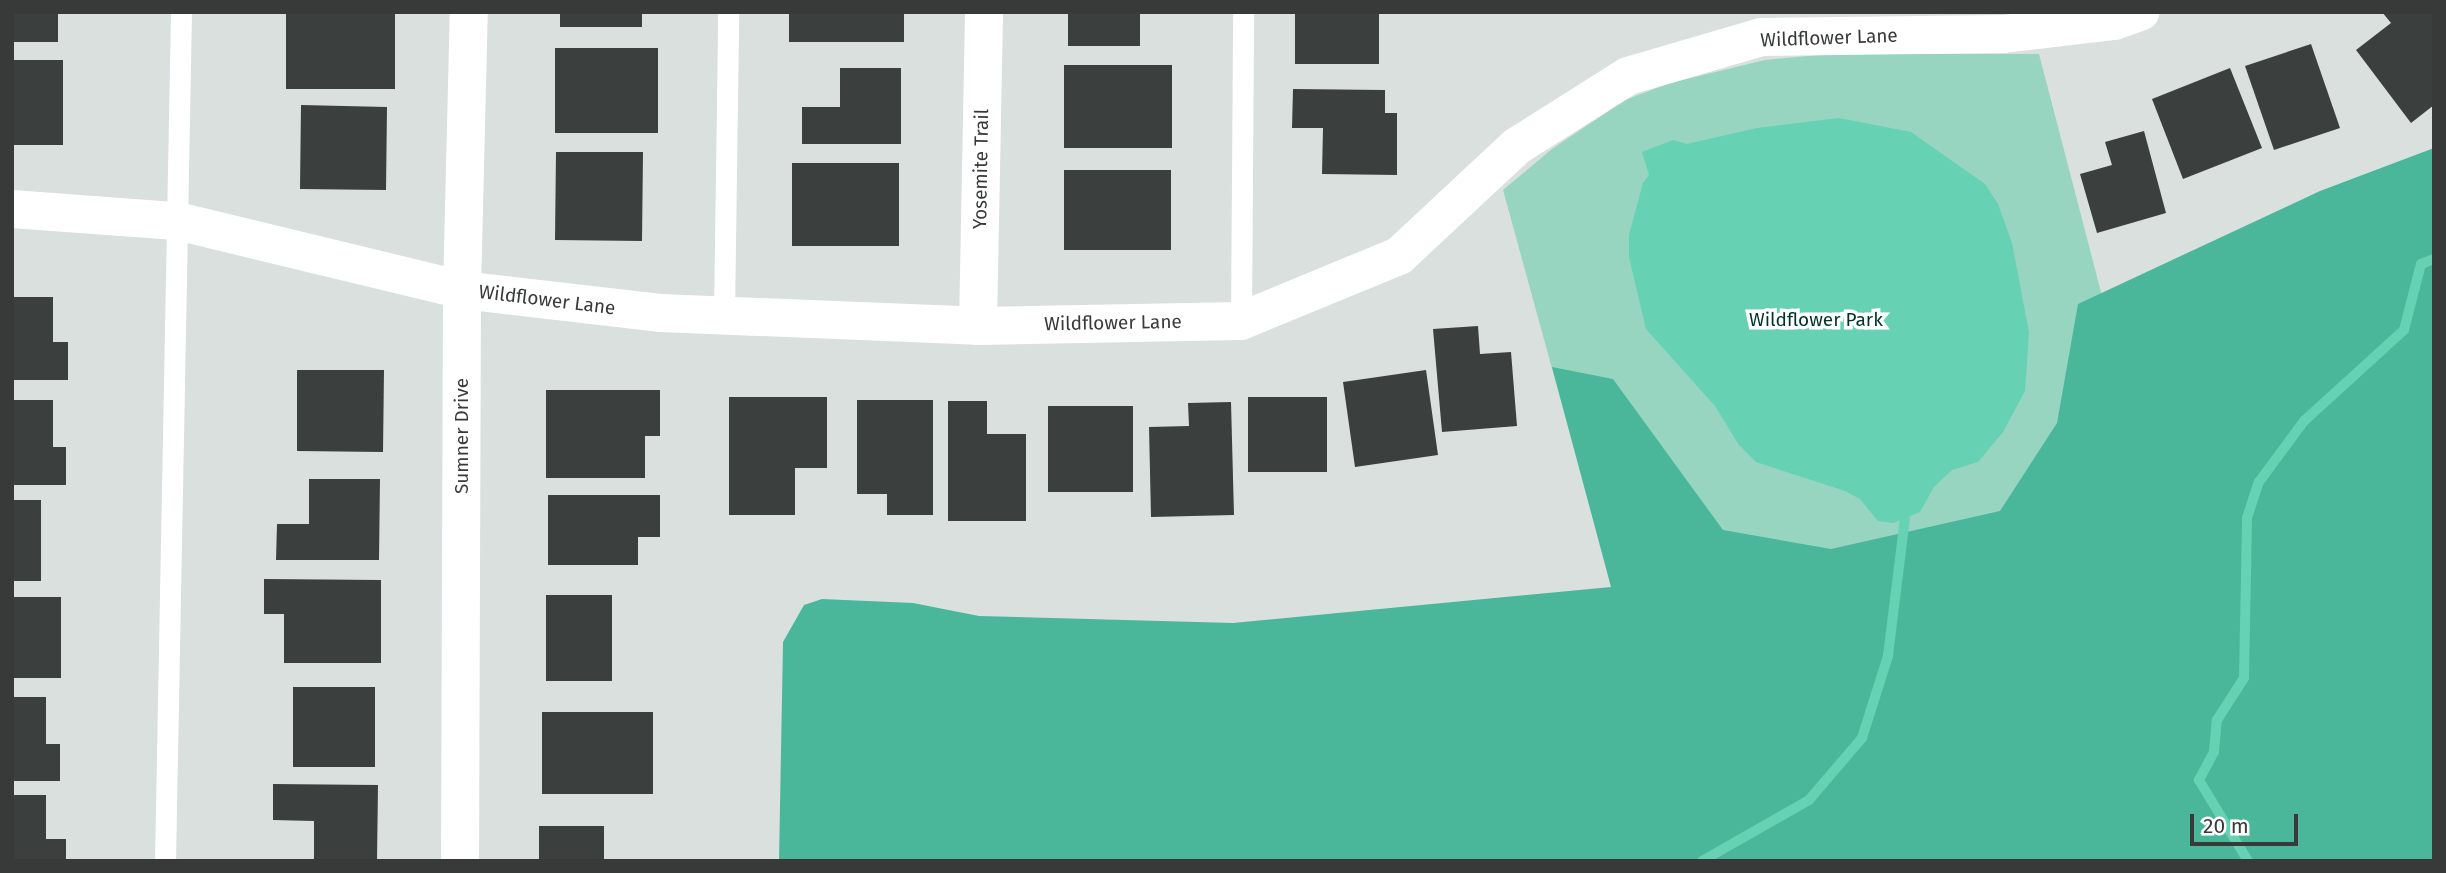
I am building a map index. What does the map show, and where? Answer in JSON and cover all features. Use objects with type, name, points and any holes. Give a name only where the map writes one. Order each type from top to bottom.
[{"type":"street","name":"Sumner Drive","points":[[460,861],[462,290],[469,12]]},
{"type":"street","name":"Yosemite Trail","points":[[978,326],[984,12]]},
{"type":"street","name":"Wildflower Lane","points":[[12,209],[177,221],[462,290],[660,313],[978,326],[1241,321],[1399,256],[1517,146],[1628,76],[1761,37],[2003,34],[2114,21],[2140,12]]},
{"type":"lane","points":[[164,861],[181,12]]},
{"type":"lane","points":[[724,316],[728,12]]},
{"type":"lane","points":[[1241,321],[1243,12]]},
{"type":"green space","name":"Wildflower Park","points":[[1830,54],[2039,54],[2157,507],[1612,587],[1503,190],[1552,149],[1625,100],[1670,83],[1765,60]]},
{"type":"shaded area","points":[[1839,118],[1911,132],[1985,184],[1998,204],[2012,243],[2029,332],[2025,391],[2003,432],[1978,462],[1952,470],[1934,487],[1920,512],[1893,523],[1878,521],[1860,499],[1845,491],[1756,462],[1739,445],[1715,406],[1646,329],[1629,257],[1629,235],[1643,183],[1649,175],[1642,152],[1673,140],[1687,144],[1757,128]]},
{"type":"shaded area","points":[[2434,148],[2434,861],[779,861],[783,642],[804,605],[822,599],[913,603],[979,616],[1233,623],[1611,587],[1552,367],[1613,379],[1723,530],[1831,549],[2000,511],[2057,423],[2078,304],[2320,191]]},
{"type":"building","points":[[12,12],[58,12],[58,42],[12,42]]},
{"type":"building","points":[[286,12],[395,12],[395,89],[286,89]]},
{"type":"building","points":[[560,12],[642,12],[642,27],[560,27]]},
{"type":"building","points":[[789,12],[904,12],[904,42],[789,42]]},
{"type":"building","points":[[1068,12],[1140,12],[1140,46],[1068,46]]},
{"type":"building","points":[[1295,12],[1379,12],[1379,64],[1295,64]]},
{"type":"building","points":[[2382,12],[2434,14],[2434,105],[2411,123],[2356,50],[2391,23]]},
{"type":"building","points":[[2311,44],[2340,128],[2274,150],[2245,66]]},
{"type":"building","points":[[555,48],[658,48],[658,133],[555,133]]},
{"type":"building","points":[[12,60],[63,60],[63,145],[12,145]]},
{"type":"building","points":[[1064,65],[1172,65],[1172,148],[1064,148]]},
{"type":"building","points":[[840,68],[901,68],[901,144],[802,144],[802,107],[840,107]]},
{"type":"building","points":[[2230,68],[2262,148],[2183,179],[2152,99]]},
{"type":"building","points":[[1293,89],[1385,90],[1385,113],[1397,113],[1397,175],[1322,174],[1323,128],[1292,128]]},
{"type":"building","points":[[301,105],[387,107],[386,190],[300,189]]},
{"type":"building","points":[[2144,131],[2166,213],[2097,233],[2080,174],[2112,165],[2105,142]]},
{"type":"building","points":[[556,152],[643,152],[642,241],[555,240]]},
{"type":"building","points":[[792,163],[899,163],[899,246],[792,246]]},
{"type":"building","points":[[1064,170],[1171,170],[1171,250],[1064,250]]},
{"type":"building","points":[[12,297],[53,297],[53,342],[68,342],[68,380],[12,380]]},
{"type":"building","points":[[1478,326],[1480,354],[1511,352],[1517,426],[1442,432],[1433,329]]},
{"type":"building","points":[[297,370],[384,370],[383,452],[297,451]]},
{"type":"building","points":[[1426,370],[1438,455],[1355,467],[1343,382]]},
{"type":"building","points":[[546,390],[660,390],[660,436],[645,436],[645,478],[546,478]]},
{"type":"building","points":[[729,397],[827,397],[827,468],[795,468],[795,515],[729,515]]},
{"type":"building","points":[[1248,397],[1327,397],[1327,472],[1248,472]]},
{"type":"building","points":[[12,400],[53,400],[53,447],[66,447],[66,485],[12,485]]},
{"type":"building","points":[[857,400],[933,400],[933,515],[887,515],[887,494],[857,494]]},
{"type":"building","points":[[948,401],[987,401],[987,434],[1026,434],[1026,521],[948,521]]},
{"type":"building","points":[[1231,402],[1234,515],[1151,517],[1149,427],[1189,426],[1188,403]]},
{"type":"building","points":[[1048,406],[1133,406],[1133,492],[1048,492]]},
{"type":"building","points":[[309,479],[380,479],[379,560],[276,560],[277,524],[309,524]]},
{"type":"building","points":[[548,495],[660,495],[660,537],[638,537],[638,565],[548,565]]},
{"type":"building","points":[[12,500],[41,500],[41,581],[12,581]]},
{"type":"building","points":[[264,579],[381,580],[381,663],[284,663],[284,614],[264,614]]},
{"type":"building","points":[[546,595],[612,595],[612,681],[546,681]]},
{"type":"building","points":[[12,597],[61,597],[61,678],[12,678]]},
{"type":"building","points":[[293,687],[375,687],[375,767],[293,767]]},
{"type":"building","points":[[12,697],[46,697],[46,744],[60,744],[60,781],[12,781]]},
{"type":"building","points":[[542,712],[653,712],[653,794],[542,794]]},
{"type":"building","points":[[273,784],[378,785],[377,861],[314,861],[314,821],[273,820]]},
{"type":"building","points":[[12,795],[46,795],[46,839],[66,839],[66,861],[12,861]]},
{"type":"building","points":[[539,826],[604,826],[604,861],[539,861]]},
{"type":"waterway","points":[[2248,861],[2199,780],[2214,752],[2217,720],[2244,678],[2247,518],[2259,482],[2304,421],[2404,330],[2421,264],[2434,259]]},
{"type":"waterway","points":[[1702,861],[1809,800],[1862,738],[1888,656],[1905,518]]}]
